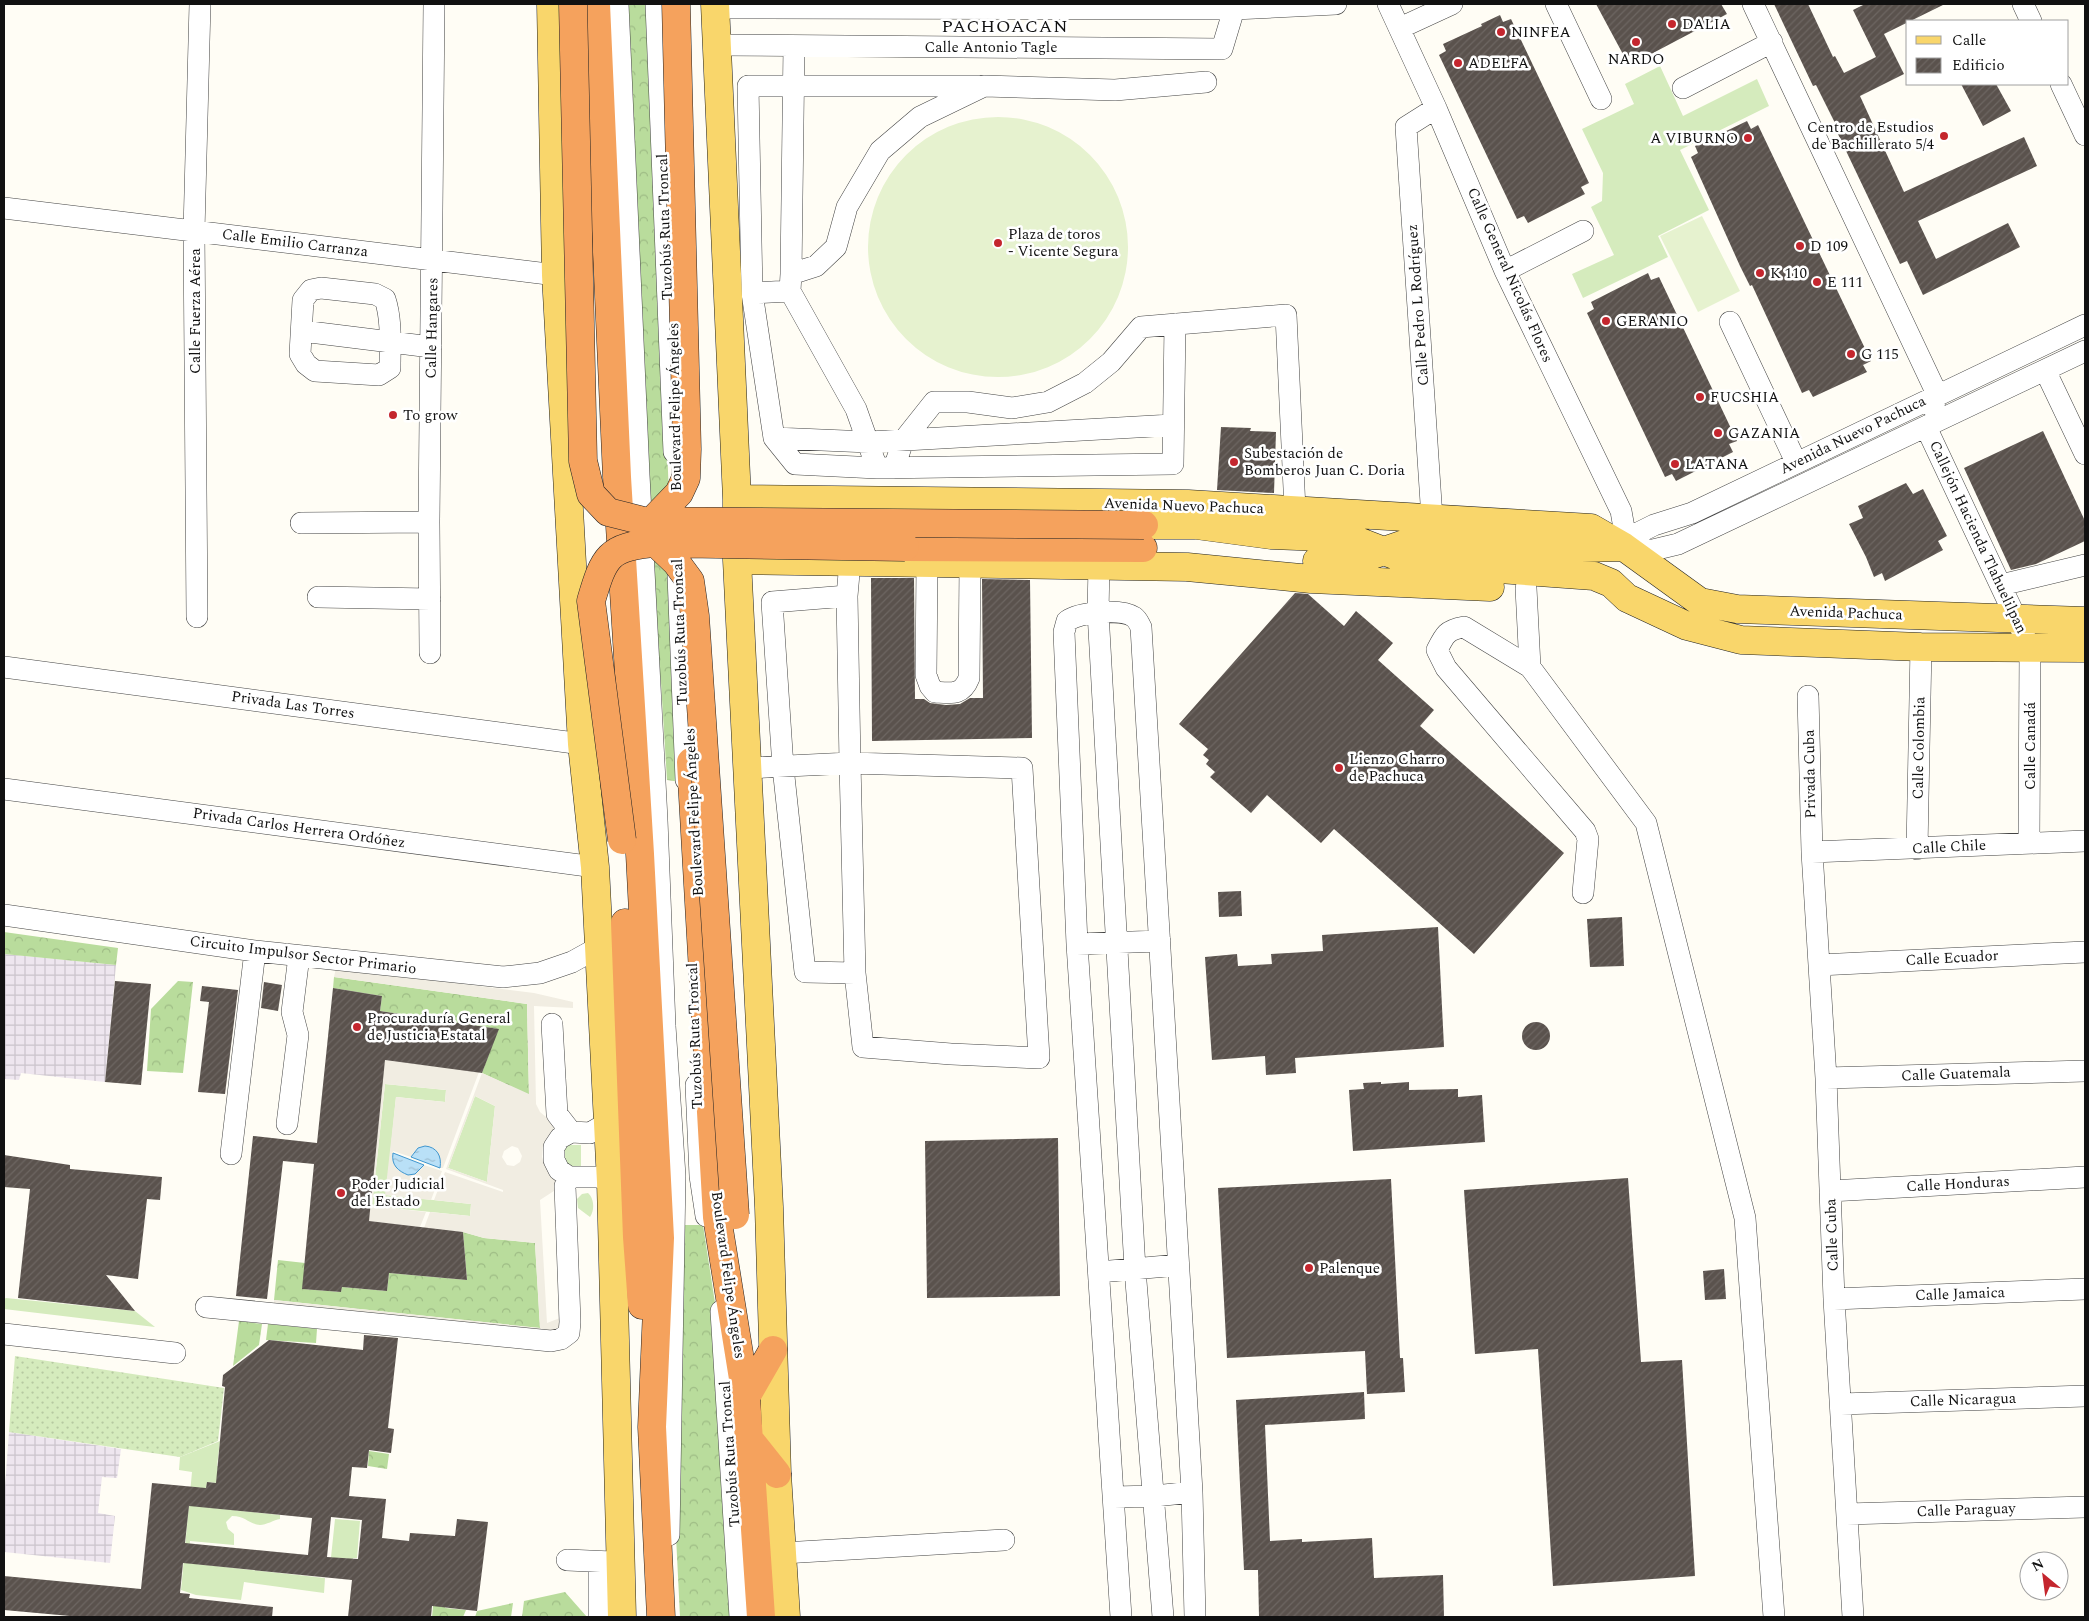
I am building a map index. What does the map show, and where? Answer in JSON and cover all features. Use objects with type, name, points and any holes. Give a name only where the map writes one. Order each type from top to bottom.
[{"type":"highway","points":[[573,4],[583,461],[591,494],[608,512],[644,521],[655,531],[690,581],[695,616],[736,1215],[737,1252],[731,1303]]},
{"type":"highway","points":[[596,4],[617,477],[640,854],[660,1238],[652,1427]]},
{"type":"highway","name":"Boulevard Felipe Ángeles","points":[[664,4],[677,513],[717,1217],[746,1397],[761,1617]]},
{"type":"highway","points":[[661,1617],[652,1427],[637,1237],[622,840],[591,601],[601,568],[618,549],[639,544],[655,531],[679,493],[686,478],[688,449],[676,4]]},
{"type":"highway","points":[[655,531],[905,547],[1143,536]]},
{"type":"highway","points":[[746,1397],[773,1350]]},
{"type":"highway","points":[[749,1439],[778,1474]]},
{"type":"main road","points":[[551,4],[556,275],[582,744],[595,867],[608,1123],[610,1182],[610,1562],[622,1617]]},
{"type":"main road","points":[[716,6],[737,499],[737,560],[786,1617]]},
{"type":"main road","name":"Avenida Nuevo Pachuca","points":[[737,499],[1188,504],[1591,528],[1624,547]]},
{"type":"main road","points":[[780,500],[771,531],[774,547],[781,561]]},
{"type":"main road","points":[[1143,536],[1196,525],[1271,535],[1350,538],[1415,563],[1594,576],[1611,583],[1627,598]]},
{"type":"main road","points":[[1384,551],[1413,541],[1581,548],[1624,547],[1627,598]]},
{"type":"main road","name":"Avenida Pachuca","points":[[1624,547],[1700,602],[1737,609],[2085,621]]},
{"type":"main road","points":[[737,560],[1187,567],[1311,579],[1526,588],[1627,598]]},
{"type":"main road","name":"Avenida Pachuca","points":[[1627,598],[1687,626],[1741,640],[1921,647],[2085,648]]},
{"type":"street","name":"Calle Fuerza Aérea","points":[[196,617],[194,231],[200,4]]},
{"type":"street","name":"Calle Hangares","points":[[430,653],[429,522],[434,4]]},
{"type":"street","name":"Tuzobús Ruta Troncal","points":[[618,4],[665,1026],[675,1176],[669,1528],[672,1617]]},
{"type":"street","name":"Tuzobús Ruta Troncal","points":[[656,4],[700,1176],[721,1308],[740,1617]]},
{"type":"street","points":[[716,6],[1234,8],[1336,4]]},
{"type":"street","name":"Calle General Nicolás Flores","points":[[1388,4],[1436,108],[1505,271],[1621,511],[1624,528],[1624,547]]},
{"type":"street","points":[[1400,28],[1452,4]]},
{"type":"street","points":[[1556,4],[1601,99]]},
{"type":"street","points":[[1753,4],[1938,394],[1926,427]]},
{"type":"street","points":[[2023,4],[2031,20]]},
{"type":"street","name":"Calle Antonio Tagle","points":[[717,46],[1222,49],[1234,8]]},
{"type":"street","points":[[1683,88],[1772,42]]},
{"type":"street","points":[[794,46],[790,282],[856,408],[869,442],[886,468]]},
{"type":"street","points":[[1176,324],[1172,426],[1173,464],[886,468],[795,464],[774,438],[752,293],[748,86],[984,86],[1115,90],[1206,82]]},
{"type":"street","points":[[2061,85],[2085,135]]},
{"type":"street","points":[[752,293],[790,282],[816,266],[836,247],[847,207],[880,152],[920,118],[984,86]]},
{"type":"street","name":"Calle Pedro L Rodríguez","points":[[1432,518],[1406,127],[1436,108]]},
{"type":"street","name":"Calle Emilio Carranza","points":[[4,208],[556,275]]},
{"type":"street","points":[[1505,271],[1583,231]]},
{"type":"street","points":[[322,288],[375,294],[384,299],[388,308],[390,368],[379,375],[315,371],[306,364],[300,354],[302,331],[303,300],[311,290],[322,288]]},
{"type":"street","points":[[886,468],[903,441],[934,402],[968,402],[1012,408],[1048,402],[1085,383],[1111,362],[1141,327],[1286,315],[1295,510]]},
{"type":"street","points":[[1730,322],[1796,462]]},
{"type":"street","name":"Avenida Nuevo Pachuca","points":[[1624,547],[1634,535],[1654,525],[1692,513],[2085,325]]},
{"type":"street","points":[[302,331],[431,347]]},
{"type":"street","name":"Avenida Nuevo Pachuca","points":[[1624,547],[1653,550],[1678,544],[2085,351]]},
{"type":"street","points":[[2045,370],[2085,454]]},
{"type":"street","points":[[774,438],[869,442],[903,441],[1172,426]]},
{"type":"street","name":"Callejón Hacienda Tlahuelilpan","points":[[1926,427],[2030,648]]},
{"type":"street","points":[[301,523],[429,522]]},
{"type":"street","points":[[747,768],[850,763],[1022,768],[1039,1058],[863,1047],[855,973],[850,763],[847,596],[850,562]]},
{"type":"street","points":[[927,564],[926,675],[930,686],[935,692],[955,693],[966,687],[969,678],[970,564]]},
{"type":"street","points":[[2002,585],[2085,565]]},
{"type":"street","points":[[1098,566],[1098,612],[1135,1270],[1155,1496],[1163,1617]]},
{"type":"street","points":[[1526,588],[1530,667]]},
{"type":"street","points":[[318,596],[430,599]]},
{"type":"street","points":[[847,596],[772,602],[783,767],[805,972],[855,973]]},
{"type":"street","points":[[1121,1617],[1077,944],[1064,632],[1067,620],[1075,616],[1098,612],[1128,614],[1136,618],[1141,627],[1192,1492],[1195,1617]]},
{"type":"street","points":[[1583,893],[1588,839],[1585,831],[1446,668],[1438,650],[1443,638],[1450,630],[1464,627],[1530,667],[1646,823],[1745,1218],[1774,1617]]},
{"type":"street","name":"Calle Colombia","points":[[1917,849],[1921,647]]},
{"type":"street","name":"Calle Canadá","points":[[2029,843],[2030,648]]},
{"type":"street","name":"Privada Las Torres","points":[[4,667],[582,744]]},
{"type":"street","name":"Privada Cuba","points":[[1808,696],[1812,852]]},
{"type":"street","name":"Privada Carlos Herrera Ordóñez","points":[[4,789],[595,867]]},
{"type":"street","name":"Calle Chile","points":[[1812,852],[2085,841]]},
{"type":"street","name":"Calle Cuba","points":[[1812,852],[1826,1078],[1834,1299],[1853,1617]]},
{"type":"street","name":"Circuito Impulsor Sector Primario","points":[[4,915],[254,951],[503,977],[540,973],[572,962],[599,947]]},
{"type":"street","points":[[1077,944],[1160,942]]},
{"type":"street","points":[[231,1154],[254,951]]},
{"type":"street","name":"Calle Ecuador","points":[[1819,965],[2085,952]]},
{"type":"street","points":[[287,1124],[298,1035],[292,1012],[299,956]]},
{"type":"street","points":[[552,1024],[557,1114],[571,1132]]},
{"type":"street","name":"Calle Guatemala","points":[[1826,1078],[2085,1071]]},
{"type":"street","points":[[608,1123],[590,1132],[571,1132],[560,1138],[554,1147],[554,1160],[559,1170],[569,1177],[598,1177],[610,1182]]},
{"type":"street","points":[[206,1307],[543,1340],[562,1339],[568,1333],[570,1322],[565,1186],[569,1177]]},
{"type":"street","name":"Calle Honduras","points":[[1830,1191],[2085,1177]]},
{"type":"street","points":[[1099,1272],[1178,1265]]},
{"type":"street","name":"Calle Jamaica","points":[[1834,1299],[2085,1289]]},
{"type":"street","points":[[4,1334],[175,1353]]},
{"type":"street","name":"Calle Nicaragua","points":[[1841,1404],[2085,1396]]},
{"type":"street","points":[[1114,1497],[1155,1496],[1192,1492]]},
{"type":"street","name":"Calle Paraguay","points":[[1847,1514],[2085,1507]]},
{"type":"street","points":[[783,1553],[1004,1540]]},
{"type":"street","points":[[567,1560],[610,1562],[599,1617]]},
{"type":"shaded area","points":[[4,954],[116,965],[105,1082],[21,1073],[19,1080],[4,1079]]},
{"type":"shaded area","points":[[336,968],[534,993],[573,1002],[573,1008],[534,1006],[536,1104],[540,1112],[552,1122],[554,1128],[543,1145],[542,1157],[547,1169],[557,1181],[557,1189],[540,1200],[547,1323],[565,1316],[565,1322],[554,1334],[274,1303],[274,1300],[540,1328],[535,1243],[484,1238],[463,1232],[424,1228],[430,1212],[470,1216],[471,1204],[434,1200],[445,1172],[503,1192],[503,1190],[446,1169],[482,1073],[529,1094],[527,1004],[334,977]],"holes":[[[475,1096],[495,1106],[487,1182],[448,1168]],[[512,1146],[518,1148],[522,1156],[520,1162],[514,1166],[507,1165],[502,1157],[504,1151]]]},
{"type":"shaded area","points":[[385,1060],[479,1072],[443,1168],[440,1168],[441,1161],[413,1153],[411,1157],[393,1151],[392,1159],[420,1170],[424,1165],[442,1171],[431,1200],[385,1195],[396,1097],[445,1102],[446,1090],[385,1084],[372,1206],[426,1212],[420,1227],[369,1221]]},
{"type":"shaded area","points":[[9,1432],[121,1449],[117,1478],[102,1477],[98,1513],[115,1516],[110,1563],[4,1552],[4,1500]]},
{"type":"green space","points":[[624,4],[650,4],[680,782],[667,780],[661,683],[649,577]]},
{"type":"green space","points":[[1660,66],[1683,116],[1757,79],[1769,106],[1680,150],[1709,210],[1658,236],[1668,257],[1583,298],[1572,274],[1614,255],[1591,207],[1602,201],[1603,173],[1582,129],[1634,104],[1625,84]]},
{"type":"green space","name":"Plaza de toros - Vicente Segura","points":[[985,117],[1011,117],[1048,126],[1081,146],[1099,164],[1119,197],[1126,222],[1128,247],[1126,272],[1119,297],[1099,330],[1081,348],[1048,368],[1036,372],[1011,377],[985,377],[948,368],[915,348],[897,330],[877,297],[873,285],[868,260],[868,234],[877,197],[897,164],[915,146],[948,126],[960,122]]},
{"type":"green space","points":[[1702,216],[1740,291],[1698,312],[1660,236]]},
{"type":"green space","points":[[4,932],[118,948],[116,965],[4,954]]},
{"type":"green space","points":[[334,977],[527,1004],[529,1095],[482,1073],[498,1029],[380,1011],[382,996],[333,988]]},
{"type":"green space","points":[[178,981],[193,982],[183,1073],[147,1071],[151,1009]]},
{"type":"green space","points":[[385,1084],[446,1090],[445,1102],[396,1097],[386,1195],[471,1204],[470,1216],[372,1206]]},
{"type":"green space","points":[[475,1096],[495,1106],[487,1182],[448,1168]]},
{"type":"green space","points":[[567,1145],[581,1145],[581,1168],[568,1168],[563,1164],[562,1149]]},
{"type":"green space","points":[[588,1193],[592,1198],[593,1204],[593,1211],[590,1217],[578,1208],[577,1199],[582,1194]]},
{"type":"green space","points":[[682,1225],[703,1225],[717,1316],[737,1617],[680,1617],[676,1536]]},
{"type":"green space","points":[[463,1232],[484,1238],[535,1243],[540,1328],[274,1300],[278,1260],[305,1263],[303,1289],[341,1292],[342,1287],[387,1291],[389,1273],[467,1280]]},
{"type":"green space","points":[[4,1299],[135,1311],[155,1327],[4,1309]]},
{"type":"green space","points":[[239,1321],[262,1324],[259,1345],[233,1366]]},
{"type":"green space","points":[[268,1324],[317,1329],[316,1343],[266,1340]]},
{"type":"green space","points":[[15,1356],[224,1388],[218,1441],[180,1457],[9,1432]]},
{"type":"green space","points":[[220,1441],[217,1466],[307,1476],[314,1493],[207,1482],[204,1507],[280,1515],[280,1519],[260,1525],[241,1517],[232,1516],[226,1522],[228,1529],[234,1534],[234,1545],[190,1541],[188,1563],[325,1578],[324,1593],[244,1582],[241,1600],[196,1595],[181,1590],[192,1472],[179,1470],[180,1457]]},
{"type":"green space","points":[[369,1451],[389,1454],[387,1469],[368,1466]]},
{"type":"green space","points":[[335,1519],[360,1521],[357,1558],[353,1558],[352,1570],[330,1567]]},
{"type":"green space","points":[[438,1554],[451,1555],[445,1608],[466,1610],[463,1617],[432,1617]]},
{"type":"green space","points":[[565,1592],[587,1617],[522,1617],[524,1601]]},
{"type":"green space","points":[[513,1603],[511,1617],[475,1617],[477,1611]]},
{"type":"water","points":[[425,1146],[436,1150],[440,1160],[440,1168],[411,1157],[418,1148]]},
{"type":"water","points":[[393,1153],[424,1165],[415,1174],[408,1175],[396,1167],[393,1161]]},
{"type":"building","points":[[1596,4],[1721,4],[1727,14],[1636,62],[1632,54],[1625,58]]},
{"type":"building","points":[[1774,4],[1808,4],[1833,57],[1835,56],[1844,73],[1876,57],[1853,10],[1865,4],[1945,4],[1912,20],[1906,20],[1906,23],[1884,34],[1904,74],[1860,96],[1904,192],[2024,137],[2037,166],[1918,221],[1936,259],[2008,223],[2020,247],[1923,295],[1907,261],[1900,264],[1837,132],[1839,131],[1816,85],[1813,86]]},
{"type":"building","points":[[1500,15],[1503,22],[1511,19],[1589,183],[1581,187],[1585,194],[1528,223],[1524,216],[1517,219],[1439,55],[1446,51],[1443,44],[1482,26],[1481,24]]},
{"type":"building","points":[[1962,85],[1997,85],[2011,111],[1983,126]]},
{"type":"building","points":[[1747,121],[1751,129],[1758,125],[1871,361],[1863,365],[1867,372],[1813,397],[1809,390],[1802,393],[1752,285],[1750,286],[1740,266],[1691,157],[1698,153],[1695,146]]},
{"type":"building","points":[[1648,273],[1651,280],[1659,277],[1737,441],[1729,444],[1733,452],[1676,481],[1672,474],[1665,477],[1587,313],[1594,309],[1591,302]]},
{"type":"building","points":[[1221,427],[1251,428],[1250,431],[1276,432],[1274,493],[1217,490]]},
{"type":"building","points":[[2043,431],[2085,521],[2085,541],[2036,564],[2011,570],[1964,468]]},
{"type":"building","points":[[1906,483],[1913,494],[1923,489],[1947,536],[1938,541],[1943,550],[1885,581],[1882,573],[1874,577],[1849,524],[1863,518],[1858,506]]},
{"type":"building","points":[[871,578],[914,578],[915,699],[924,699],[930,703],[946,705],[960,704],[970,698],[983,698],[982,579],[1030,580],[1032,738],[872,741]]},
{"type":"building","name":"Lienzo Charro de Pachuca","points":[[1295,593],[1308,594],[1344,626],[1356,611],[1393,643],[1378,660],[1434,710],[1420,726],[1564,853],[1474,954],[1334,829],[1321,843],[1267,795],[1251,813],[1210,777],[1215,772],[1206,764],[1209,760],[1203,755],[1208,749],[1179,724]]},
{"type":"building","points":[[1241,891],[1242,916],[1219,917],[1218,892]]},
{"type":"building","points":[[1622,917],[1624,966],[1590,967],[1587,919]]},
{"type":"building","points":[[1438,927],[1444,1047],[1295,1058],[1296,1073],[1266,1075],[1265,1056],[1212,1060],[1205,957],[1237,954],[1238,966],[1272,964],[1271,954],[1323,951],[1322,935]]},
{"type":"building","points":[[115,981],[151,984],[141,1085],[105,1082]]},
{"type":"building","points":[[264,982],[282,985],[278,1011],[261,1008]]},
{"type":"building","points":[[202,986],[238,990],[225,1094],[198,1092],[209,1002],[200,1001]]},
{"type":"building","points":[[333,988],[382,996],[380,1011],[499,1029],[482,1073],[385,1060],[369,1221],[463,1232],[467,1280],[389,1273],[387,1291],[342,1287],[341,1292],[302,1289],[314,1164],[283,1161],[267,1299],[236,1296],[253,1136],[317,1143]]},
{"type":"building","points":[[1536,1022],[1546,1026],[1550,1036],[1546,1046],[1536,1050],[1526,1046],[1522,1036],[1526,1026]]},
{"type":"building","points":[[1381,1082],[1381,1084],[1409,1082],[1409,1090],[1458,1089],[1458,1097],[1482,1095],[1485,1142],[1353,1151],[1349,1090],[1364,1089],[1363,1083]]},
{"type":"building","points":[[1058,1138],[1060,1296],[927,1298],[925,1141]]},
{"type":"building","points":[[4,1155],[70,1165],[70,1169],[162,1177],[160,1200],[147,1199],[138,1279],[106,1275],[135,1311],[18,1298],[30,1189],[4,1187]]},
{"type":"building","points":[[1628,1178],[1641,1362],[1682,1360],[1695,1576],[1553,1586],[1538,1349],[1475,1354],[1464,1190]]},
{"type":"building","name":"Palenque","points":[[1391,1179],[1400,1358],[1403,1358],[1405,1392],[1367,1394],[1365,1351],[1227,1358],[1218,1188]]},
{"type":"building","points":[[1724,1269],[1726,1299],[1705,1300],[1703,1271]]},
{"type":"building","points":[[364,1335],[398,1338],[388,1428],[394,1429],[391,1453],[369,1450],[367,1468],[352,1467],[349,1496],[386,1499],[382,1538],[409,1541],[410,1533],[455,1536],[457,1519],[488,1522],[477,1611],[432,1606],[431,1617],[348,1617],[352,1580],[183,1563],[180,1593],[190,1594],[189,1598],[273,1607],[272,1617],[81,1617],[4,1610],[4,1576],[141,1589],[152,1483],[206,1488],[207,1482],[216,1483],[225,1387],[222,1386],[223,1375],[269,1340],[363,1350]],"holes":[[[189,1506],[312,1518],[308,1555],[185,1543]],[[331,1517],[362,1520],[358,1559],[327,1557]]]},
{"type":"building","points":[[1364,1392],[1365,1419],[1265,1425],[1270,1541],[1302,1539],[1302,1542],[1372,1538],[1374,1578],[1443,1575],[1444,1617],[1259,1617],[1258,1570],[1244,1570],[1236,1400]]},
{"type":"place","name":"DALIA","points":[[1672,24]]},
{"type":"place","name":"NINFEA","points":[[1501,32]]},
{"type":"place","name":"NARDO","points":[[1636,42]]},
{"type":"place","name":"ADELFA","points":[[1458,63]]},
{"type":"place","name":"Centro de Estudios de Bachillerato 5/4","points":[[1944,136]]},
{"type":"place","name":"A VIBURNO","points":[[1748,138]]},
{"type":"place","name":"Plaza de toros - Vicente Segura","points":[[998,243]]},
{"type":"place","name":"D 109","points":[[1800,246]]},
{"type":"place","name":"K 110","points":[[1760,273]]},
{"type":"place","name":"E 111","points":[[1817,282]]},
{"type":"place","name":"GERANIO","points":[[1606,321]]},
{"type":"place","name":"G 115","points":[[1851,354]]},
{"type":"place","name":"FUCSHIA","points":[[1700,397]]},
{"type":"place","name":"To grow","points":[[393,415]]},
{"type":"place","name":"GAZANIA","points":[[1718,433]]},
{"type":"place","name":"Subestación de Bomberos Juan C. Doria","points":[[1234,462]]},
{"type":"place","name":"LATANA","points":[[1675,464]]},
{"type":"place","name":"Lienzo Charro de Pachuca","points":[[1339,768]]},
{"type":"place","name":"Procuraduría General de Justicia Estatal","points":[[357,1027]]},
{"type":"place","name":"Poder Judicial del Estado","points":[[341,1193]]},
{"type":"place","name":"Palenque","points":[[1309,1268]]},
{"type":"district","name":"PACHOACAN","points":[[1005,26]]}]
